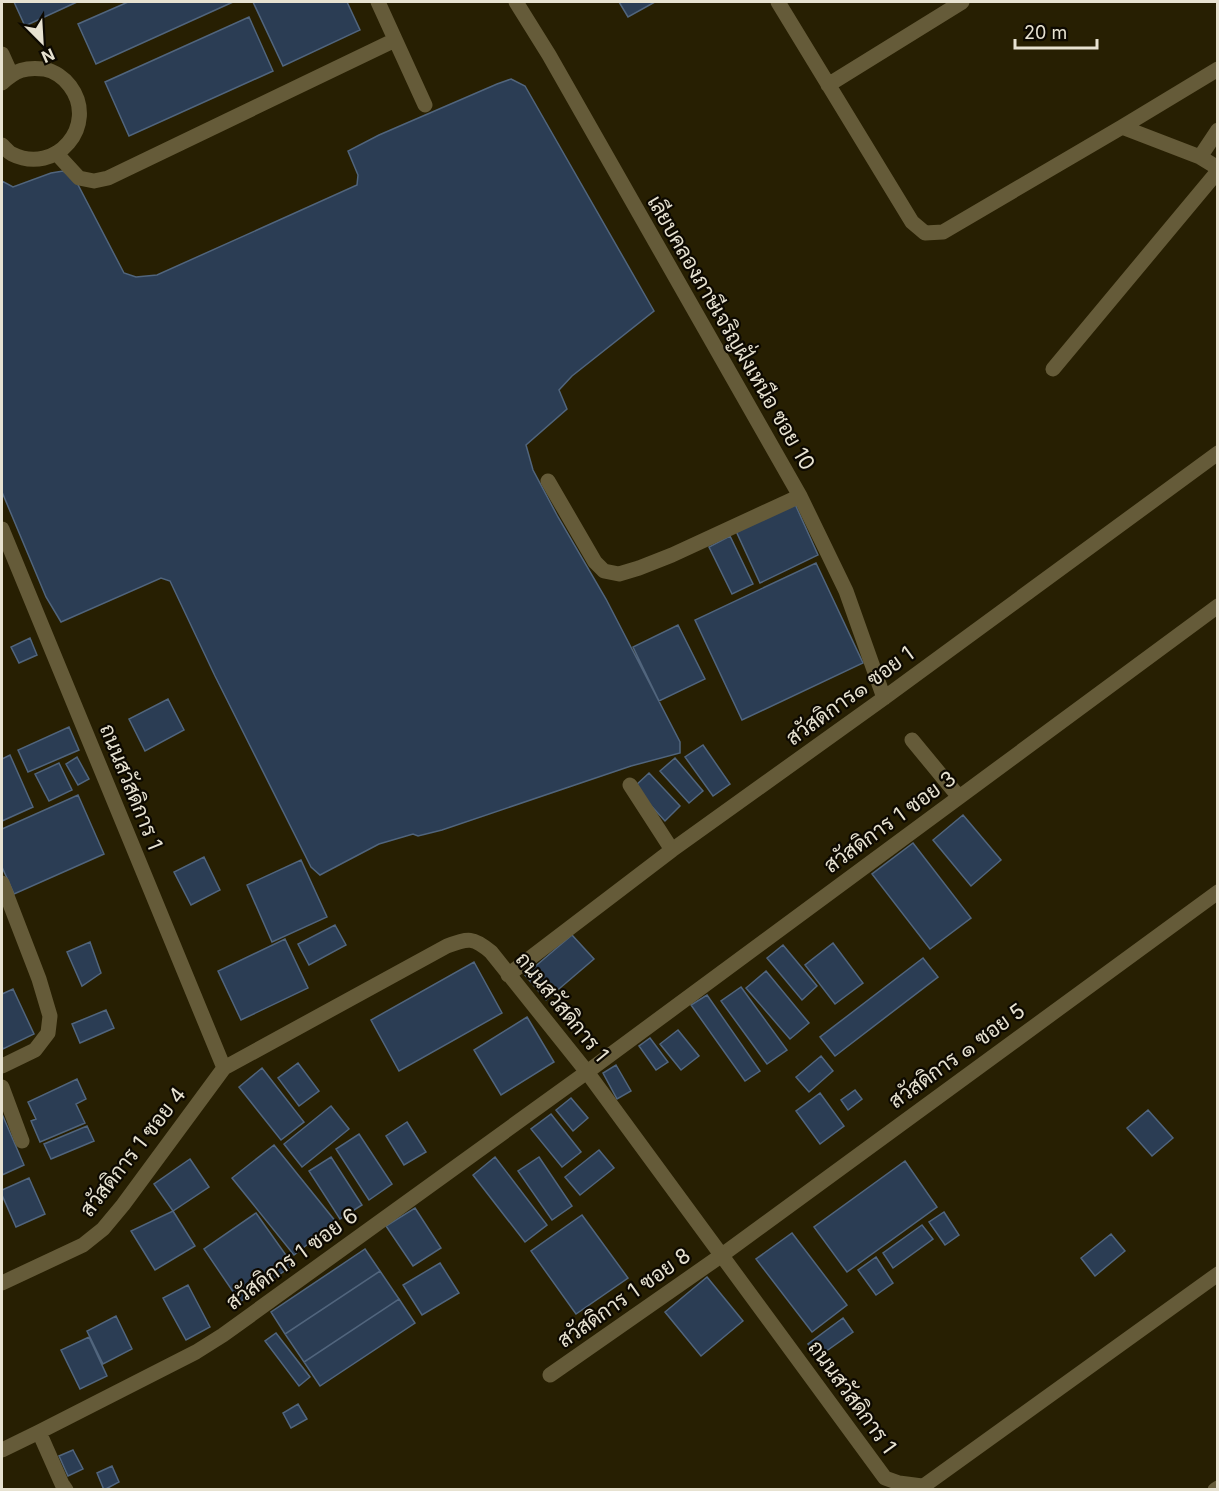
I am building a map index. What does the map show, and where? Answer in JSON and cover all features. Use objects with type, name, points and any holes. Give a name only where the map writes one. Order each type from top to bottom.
[{"type":"street","points":[[378,2],[425,105]]},
{"type":"street","name":"เลียบคลองภาษีเจริญฝั่งเหนือ ซอย 10","points":[[516,2],[566,85],[800,496],[846,591],[884,698]]},
{"type":"street","points":[[778,2],[912,222],[925,232],[943,232],[1218,69]]},
{"type":"street","points":[[828,85],[962,2]]},
{"type":"street","points":[[56,153],[80,178],[94,181],[108,178],[395,40]]},
{"type":"street","points":[[2,54],[6,78],[30,68],[49,70],[65,79],[77,94],[81,113],[77,132],[65,148],[49,158],[30,160],[11,154],[2,146]]},
{"type":"street","points":[[1053,369],[1218,169],[1200,158],[1122,127]]},
{"type":"street","points":[[1200,158],[1218,130]]},
{"type":"street","name":"สวัสดิการ๑ ซอย 1","points":[[508,975],[672,850],[1218,453]]},
{"type":"street","points":[[548,481],[595,562],[604,570],[619,574],[672,555],[800,496]]},
{"type":"street","name":"ถนนสวัสดิการ 1","points":[[2,529],[224,1068],[447,946],[464,940],[479,942],[491,952],[587,1072],[885,1478],[920,1488],[1218,1274]]},
{"type":"street","name":"สวัสดิการ 1 ซอย 3","points":[[587,1072],[1218,606]]},
{"type":"street","points":[[912,740],[959,797]]},
{"type":"street","points":[[630,785],[672,850]]},
{"type":"street","points":[[2,883],[39,979],[50,1016],[48,1033],[35,1050],[2,1066]]},
{"type":"street","name":"สวัสดิการ ๑ ซอย 5","points":[[722,1255],[1218,892]]},
{"type":"street","name":"สวัสดิการ 1 ซอย 4","points":[[2,1283],[83,1245],[103,1229],[224,1068]]},
{"type":"street","name":"สวัสดิการ 1 ซอย 6","points":[[2,1449],[196,1352],[223,1335],[587,1072]]},
{"type":"street","points":[[2,1087],[22,1142]]},
{"type":"street","name":"สวัสดิการ 1 ซอย 8","points":[[550,1375],[722,1255]]},
{"type":"street","points":[[39,1432],[66,1490]]},
{"type":"building","points":[[14,2],[77,2],[25,26]]},
{"type":"building","points":[[128,2],[233,2],[96,64],[78,24]]},
{"type":"building","points":[[253,2],[347,2],[360,30],[283,66]]},
{"type":"building","points":[[619,2],[655,2],[628,17]]},
{"type":"building","points":[[249,17],[273,71],[129,136],[105,82]]},
{"type":"building","points":[[511,79],[525,86],[654,311],[572,376],[559,390],[567,409],[526,445],[533,470],[606,599],[680,742],[680,753],[631,766],[442,830],[418,836],[413,834],[379,844],[320,875],[311,867],[170,581],[161,578],[61,622],[46,597],[2,492],[2,181],[13,187],[63,171],[76,181],[124,273],[136,277],[157,275],[357,185],[358,175],[348,151],[379,135]]},
{"type":"building","points":[[795,504],[818,555],[760,583],[736,531]]},
{"type":"building","points":[[730,536],[753,584],[732,594],[709,547]]},
{"type":"building","points":[[816,563],[863,663],[742,720],[695,620]]},
{"type":"building","points":[[678,625],[705,679],[659,701],[633,647]]},
{"type":"building","points":[[30,638],[37,655],[19,663],[11,647]]},
{"type":"building","points":[[168,699],[184,730],[145,751],[129,719]]},
{"type":"building","points":[[69,727],[79,750],[28,772],[18,750]]},
{"type":"building","points":[[703,745],[730,784],[713,796],[685,757]]},
{"type":"building","points":[[10,755],[33,807],[2,821],[2,759]]},
{"type":"building","points":[[77,757],[89,779],[78,785],[66,764]]},
{"type":"building","points":[[675,758],[703,791],[689,803],[660,771]]},
{"type":"building","points":[[59,763],[72,790],[49,801],[35,774]]},
{"type":"building","points":[[649,773],[680,806],[665,821],[634,787]]},
{"type":"building","points":[[78,795],[104,854],[14,894],[2,867],[2,829]]},
{"type":"building","points":[[963,815],[1001,860],[971,886],[933,840]]},
{"type":"building","points":[[913,843],[971,918],[930,949],[872,874]]},
{"type":"building","points":[[204,857],[220,890],[191,905],[174,872]]},
{"type":"building","points":[[301,860],[327,917],[272,942],[247,885]]},
{"type":"building","points":[[335,925],[346,945],[309,965],[298,944]]},
{"type":"building","points":[[572,935],[594,959],[546,1000],[525,975]]},
{"type":"building","points":[[285,939],[308,988],[241,1020],[218,971]]},
{"type":"building","points":[[90,942],[101,973],[82,986],[67,952]]},
{"type":"building","points":[[833,943],[863,983],[835,1004],[805,965]]},
{"type":"building","points":[[783,945],[817,986],[802,1000],[767,958]]},
{"type":"building","points":[[923,958],[938,977],[835,1056],[820,1037]]},
{"type":"building","points":[[474,962],[502,1013],[399,1071],[371,1020]]},
{"type":"building","points":[[766,971],[809,1023],[790,1039],[746,988]]},
{"type":"building","points":[[741,987],[787,1050],[767,1064],[721,1001]]},
{"type":"building","points":[[13,989],[34,1034],[3,1049],[2,994]]},
{"type":"building","points":[[707,995],[760,1071],[745,1081],[691,1005]]},
{"type":"building","points":[[106,1010],[114,1028],[80,1043],[72,1024]]},
{"type":"building","points":[[527,1017],[554,1062],[501,1095],[474,1050]]},
{"type":"building","points":[[678,1030],[699,1056],[681,1070],[660,1044]]},
{"type":"building","points":[[650,1038],[668,1062],[656,1070],[639,1046]]},
{"type":"building","points":[[821,1056],[833,1071],[809,1092],[796,1077]]},
{"type":"building","points":[[298,1063],[319,1091],[299,1106],[278,1078]]},
{"type":"building","points":[[616,1065],[631,1091],[617,1099],[603,1073]]},
{"type":"building","points":[[262,1068],[304,1122],[281,1140],[239,1087]]},
{"type":"building","points":[[77,1079],[86,1099],[76,1104],[85,1123],[40,1142],[31,1121],[36,1119],[28,1102]]},
{"type":"building","points":[[855,1090],[862,1099],[848,1110],[841,1100]]},
{"type":"building","points":[[820,1093],[844,1126],[820,1144],[796,1111]]},
{"type":"building","points":[[571,1098],[588,1118],[573,1131],[556,1110]]},
{"type":"building","points":[[331,1106],[349,1129],[302,1167],[284,1144]]},
{"type":"building","points":[[1148,1110],[1173,1138],[1152,1156],[1127,1128]]},
{"type":"building","points":[[2,1114],[24,1165],[2,1175]]},
{"type":"building","points":[[551,1114],[581,1152],[562,1167],[531,1129]]},
{"type":"building","points":[[407,1122],[426,1152],[404,1165],[386,1136]]},
{"type":"building","points":[[87,1126],[94,1141],[51,1159],[44,1144]]},
{"type":"building","points":[[359,1134],[392,1184],[369,1200],[336,1149]]},
{"type":"building","points":[[274,1145],[336,1222],[294,1255],[232,1178]]},
{"type":"building","points":[[599,1150],[614,1168],[580,1195],[565,1177]]},
{"type":"building","points":[[331,1157],[362,1205],[340,1219],[309,1171]]},
{"type":"building","points":[[495,1157],[547,1225],[525,1242],[473,1175]]},
{"type":"building","points":[[539,1157],[572,1206],[552,1220],[518,1171]]},
{"type":"building","points":[[190,1159],[209,1187],[173,1211],[154,1184]]},
{"type":"building","points":[[905,1161],[937,1207],[847,1272],[814,1227]]},
{"type":"building","points":[[29,1178],[45,1214],[16,1227],[2,1190]]},
{"type":"building","points":[[415,1208],[441,1248],[413,1266],[386,1226]]},
{"type":"building","points":[[173,1211],[195,1246],[155,1270],[131,1231]]},
{"type":"building","points":[[944,1212],[959,1235],[945,1245],[929,1222]]},
{"type":"building","points":[[256,1213],[293,1265],[240,1302],[204,1249]]},
{"type":"building","points":[[582,1215],[628,1278],[576,1314],[531,1251]]},
{"type":"building","points":[[922,1225],[933,1239],[893,1268],[883,1253]]},
{"type":"building","points":[[792,1233],[847,1305],[812,1332],[756,1259]]},
{"type":"building","points":[[1111,1234],[1125,1251],[1095,1276],[1081,1258]]},
{"type":"building","points":[[365,1249],[380,1271],[285,1334],[271,1312]]},
{"type":"building","points":[[876,1257],[893,1283],[876,1295],[858,1270]]},
{"type":"building","points":[[440,1263],[459,1293],[422,1315],[403,1285]]},
{"type":"building","points":[[380,1271],[399,1299],[304,1362],[285,1334]]},
{"type":"building","points":[[707,1277],[743,1321],[701,1356],[665,1312]]},
{"type":"building","points":[[188,1285],[210,1327],[186,1340],[163,1298]]},
{"type":"building","points":[[399,1299],[415,1323],[320,1386],[304,1362]]},
{"type":"building","points":[[116,1316],[132,1349],[103,1364],[87,1331]]},
{"type":"building","points":[[843,1318],[853,1332],[818,1357],[808,1344]]},
{"type":"building","points":[[276,1333],[310,1377],[299,1386],[265,1341]]},
{"type":"building","points":[[89,1337],[107,1376],[80,1389],[61,1350]]},
{"type":"building","points":[[298,1404],[307,1419],[291,1428],[283,1413]]},
{"type":"building","points":[[73,1450],[83,1469],[68,1476],[59,1456]]},
{"type":"building","points":[[112,1466],[119,1482],[104,1490],[97,1473]]}]
